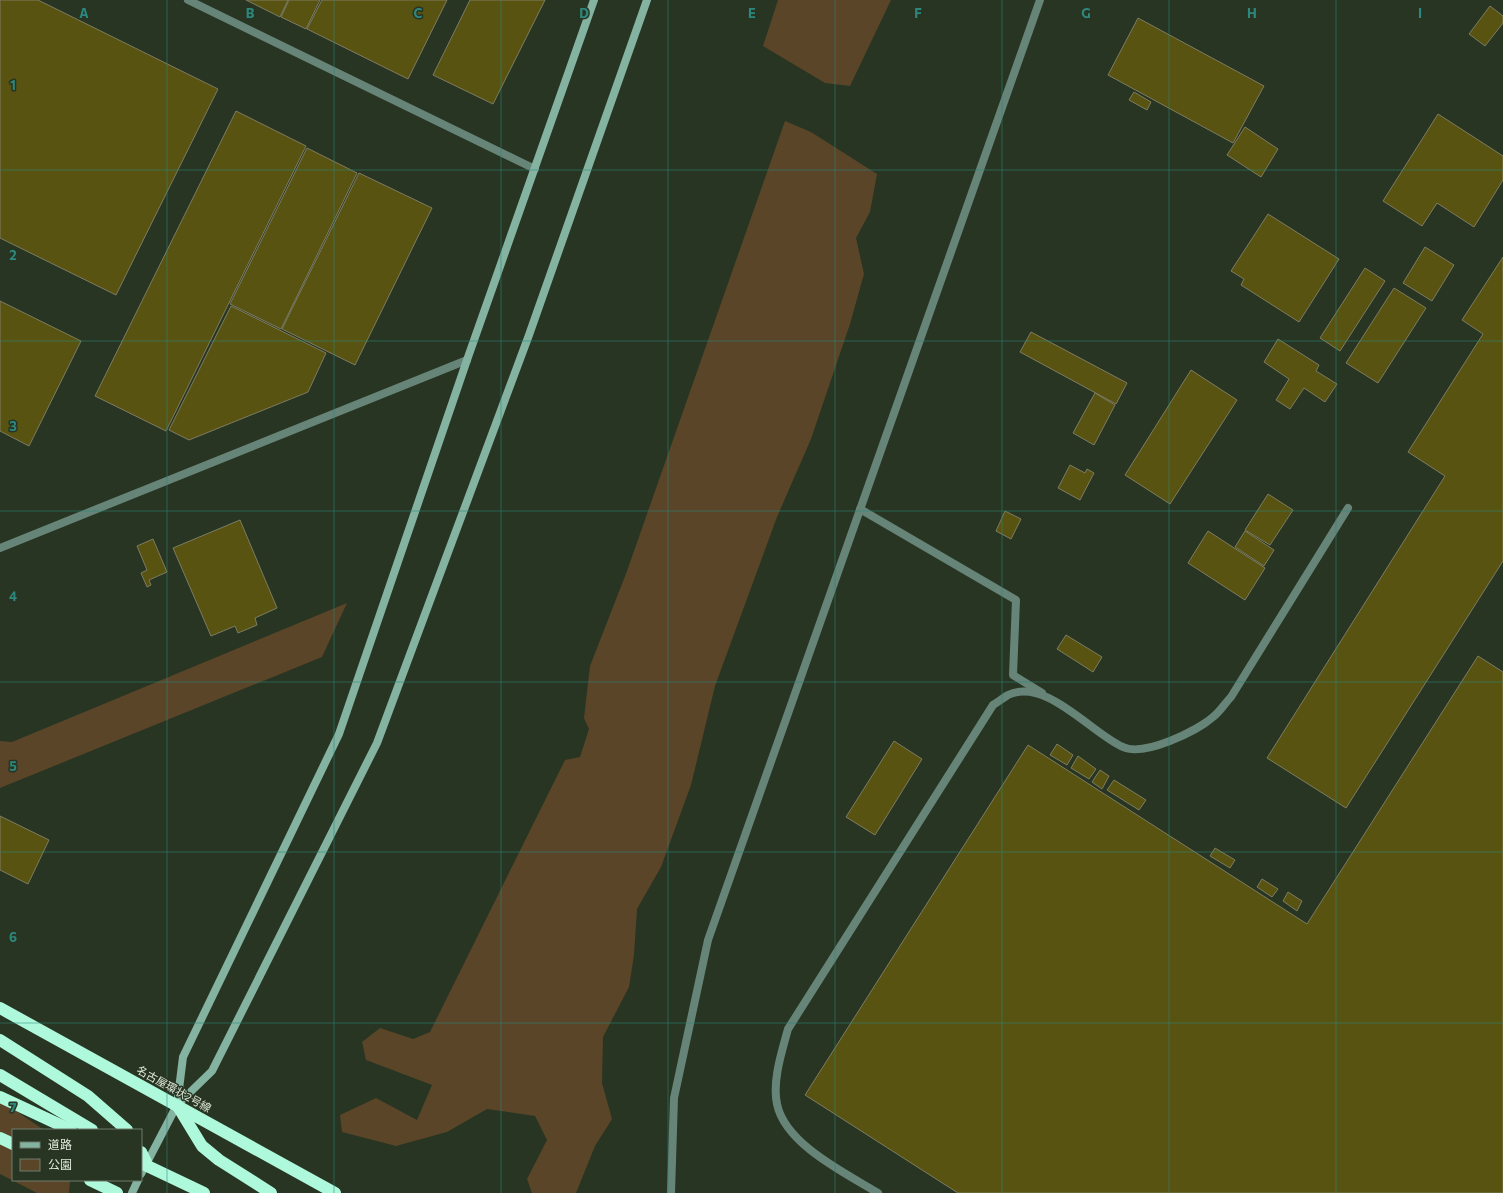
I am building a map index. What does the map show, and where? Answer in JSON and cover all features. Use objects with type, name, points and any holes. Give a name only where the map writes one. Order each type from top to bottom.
[{"type":"highway","name":"名古屋環状2号線","points":[[0,1008],[334,1193]]},
{"type":"highway","points":[[0,1040],[88,1096],[126,1129]]},
{"type":"highway","points":[[0,1075],[90,1129]]},
{"type":"highway","points":[[0,1097],[69,1129]]},
{"type":"highway","points":[[177,1105],[202,1146],[218,1160],[270,1193]]},
{"type":"highway","points":[[0,1138],[12,1144]]},
{"type":"highway","points":[[142,1159],[195,1193]]},
{"type":"highway","points":[[142,1159],[204,1193]]},
{"type":"highway","points":[[92,1181],[117,1193]]},
{"type":"street","points":[[188,0],[535,168]]},
{"type":"street","points":[[177,1105],[182,1058],[339,734],[467,360],[594,0]]},
{"type":"street","points":[[142,1159],[177,1105],[212,1071],[377,743],[532,327],[647,0]]},
{"type":"street","points":[[671,1193],[674,1098],[708,940],[1040,0]]},
{"type":"street","points":[[0,548],[467,360]]},
{"type":"street","points":[[860,509],[1016,600],[1013,675],[1124,748],[1142,749],[1168,743],[1213,718],[1231,696],[1348,508]]},
{"type":"street","points":[[878,1193],[810,1151],[790,1132],[777,1104],[778,1069],[788,1029],[993,705],[1009,694],[1027,692],[1046,696]]},
{"type":"street","points":[[132,1193],[138,1181]]},
{"type":"green space","points":[[778,0],[891,0],[850,86],[825,83],[763,46]]},
{"type":"green space","points":[[785,121],[811,132],[877,174],[870,212],[856,238],[864,274],[850,324],[811,439],[777,517],[715,686],[691,785],[661,867],[637,909],[634,955],[629,987],[603,1037],[602,1083],[612,1119],[595,1146],[576,1193],[532,1193],[527,1179],[547,1140],[535,1116],[487,1109],[447,1132],[396,1146],[342,1132],[340,1115],[376,1098],[417,1120],[432,1085],[366,1060],[362,1042],[380,1028],[413,1039],[430,1032],[565,760],[580,757],[589,729],[584,718],[590,666],[627,571]]},
{"type":"green space","points":[[347,603],[322,657],[0,788],[0,741],[12,742]]},
{"type":"green space","points":[[0,1100],[43,1129],[12,1129],[12,1180],[0,1174]]},
{"type":"green space","points":[[14,1181],[70,1181],[69,1193],[37,1193]]},
{"type":"building","points":[[0,0],[38,0],[218,89],[116,295],[0,238]]},
{"type":"building","points":[[246,0],[288,0],[280,17]]},
{"type":"building","points":[[289,0],[320,0],[306,29],[281,17]]},
{"type":"building","points":[[322,0],[447,0],[408,79],[307,29]]},
{"type":"building","points":[[470,0],[545,0],[493,104],[433,75]]},
{"type":"building","points":[[1490,6],[1503,16],[1503,23],[1485,46],[1469,34]]},
{"type":"building","points":[[1138,18],[1264,86],[1233,143],[1108,75]]},
{"type":"building","points":[[1134,92],[1151,102],[1147,110],[1129,100]]},
{"type":"building","points":[[236,111],[306,146],[166,431],[95,396]]},
{"type":"building","points":[[1438,114],[1503,156],[1503,180],[1474,227],[1437,203],[1422,226],[1383,201]]},
{"type":"building","points":[[1245,127],[1278,149],[1261,177],[1227,155]]},
{"type":"building","points":[[307,148],[357,173],[281,329],[230,304]]},
{"type":"building","points":[[359,173],[432,208],[355,365],[282,329]]},
{"type":"building","points":[[1268,214],[1339,259],[1299,322],[1241,285],[1244,279],[1231,271]]},
{"type":"building","points":[[1425,247],[1454,265],[1432,301],[1403,283]]},
{"type":"building","points":[[1503,257],[1503,561],[1346,808],[1267,758],[1445,476],[1408,452],[1483,334],[1462,320]]},
{"type":"building","points":[[1365,268],[1385,281],[1340,351],[1320,338]]},
{"type":"building","points":[[1394,288],[1426,308],[1378,383],[1346,363]]},
{"type":"building","points":[[0,301],[81,341],[29,446],[0,431]]},
{"type":"building","points":[[231,306],[326,353],[308,392],[189,440],[169,430]]},
{"type":"building","points":[[1031,332],[1127,383],[1116,404],[1020,352]]},
{"type":"building","points":[[1278,339],[1319,365],[1316,371],[1337,384],[1325,402],[1304,388],[1290,409],[1276,400],[1289,379],[1264,362]]},
{"type":"building","points":[[1191,370],[1237,400],[1170,504],[1125,475]]},
{"type":"building","points":[[1095,393],[1115,405],[1094,445],[1073,433]]},
{"type":"building","points":[[1070,465],[1085,473],[1087,469],[1094,473],[1080,500],[1058,488]]},
{"type":"building","points":[[1268,494],[1293,510],[1270,545],[1245,530]]},
{"type":"building","points":[[1005,511],[1021,519],[1011,539],[996,531]]},
{"type":"building","points":[[240,520],[277,608],[255,618],[257,625],[238,633],[235,626],[211,636],[173,548]]},
{"type":"building","points":[[1208,531],[1265,568],[1245,600],[1188,563]]},
{"type":"building","points":[[1245,531],[1274,550],[1264,566],[1235,547]]},
{"type":"building","points":[[153,539],[167,572],[149,580],[151,585],[147,587],[141,573],[147,570],[137,546]]},
{"type":"building","points":[[1066,635],[1102,657],[1093,672],[1057,649]]},
{"type":"building","points":[[1478,656],[1503,672],[1503,1193],[958,1193],[805,1095],[1028,745],[1307,924]]},
{"type":"building","points":[[894,741],[922,759],[875,835],[846,817]]},
{"type":"building","points":[[1057,744],[1073,755],[1067,765],[1050,755]]},
{"type":"building","points":[[1078,756],[1096,769],[1089,779],[1071,768]]},
{"type":"building","points":[[1100,770],[1109,776],[1102,789],[1092,782]]},
{"type":"building","points":[[1114,780],[1146,800],[1139,810],[1107,790]]},
{"type":"building","points":[[0,816],[49,840],[28,884],[0,870]]},
{"type":"building","points":[[1215,848],[1235,860],[1230,868],[1210,856]]},
{"type":"building","points":[[1262,879],[1278,889],[1272,897],[1257,887]]},
{"type":"building","points":[[1288,892],[1302,901],[1297,911],[1283,901]]}]
